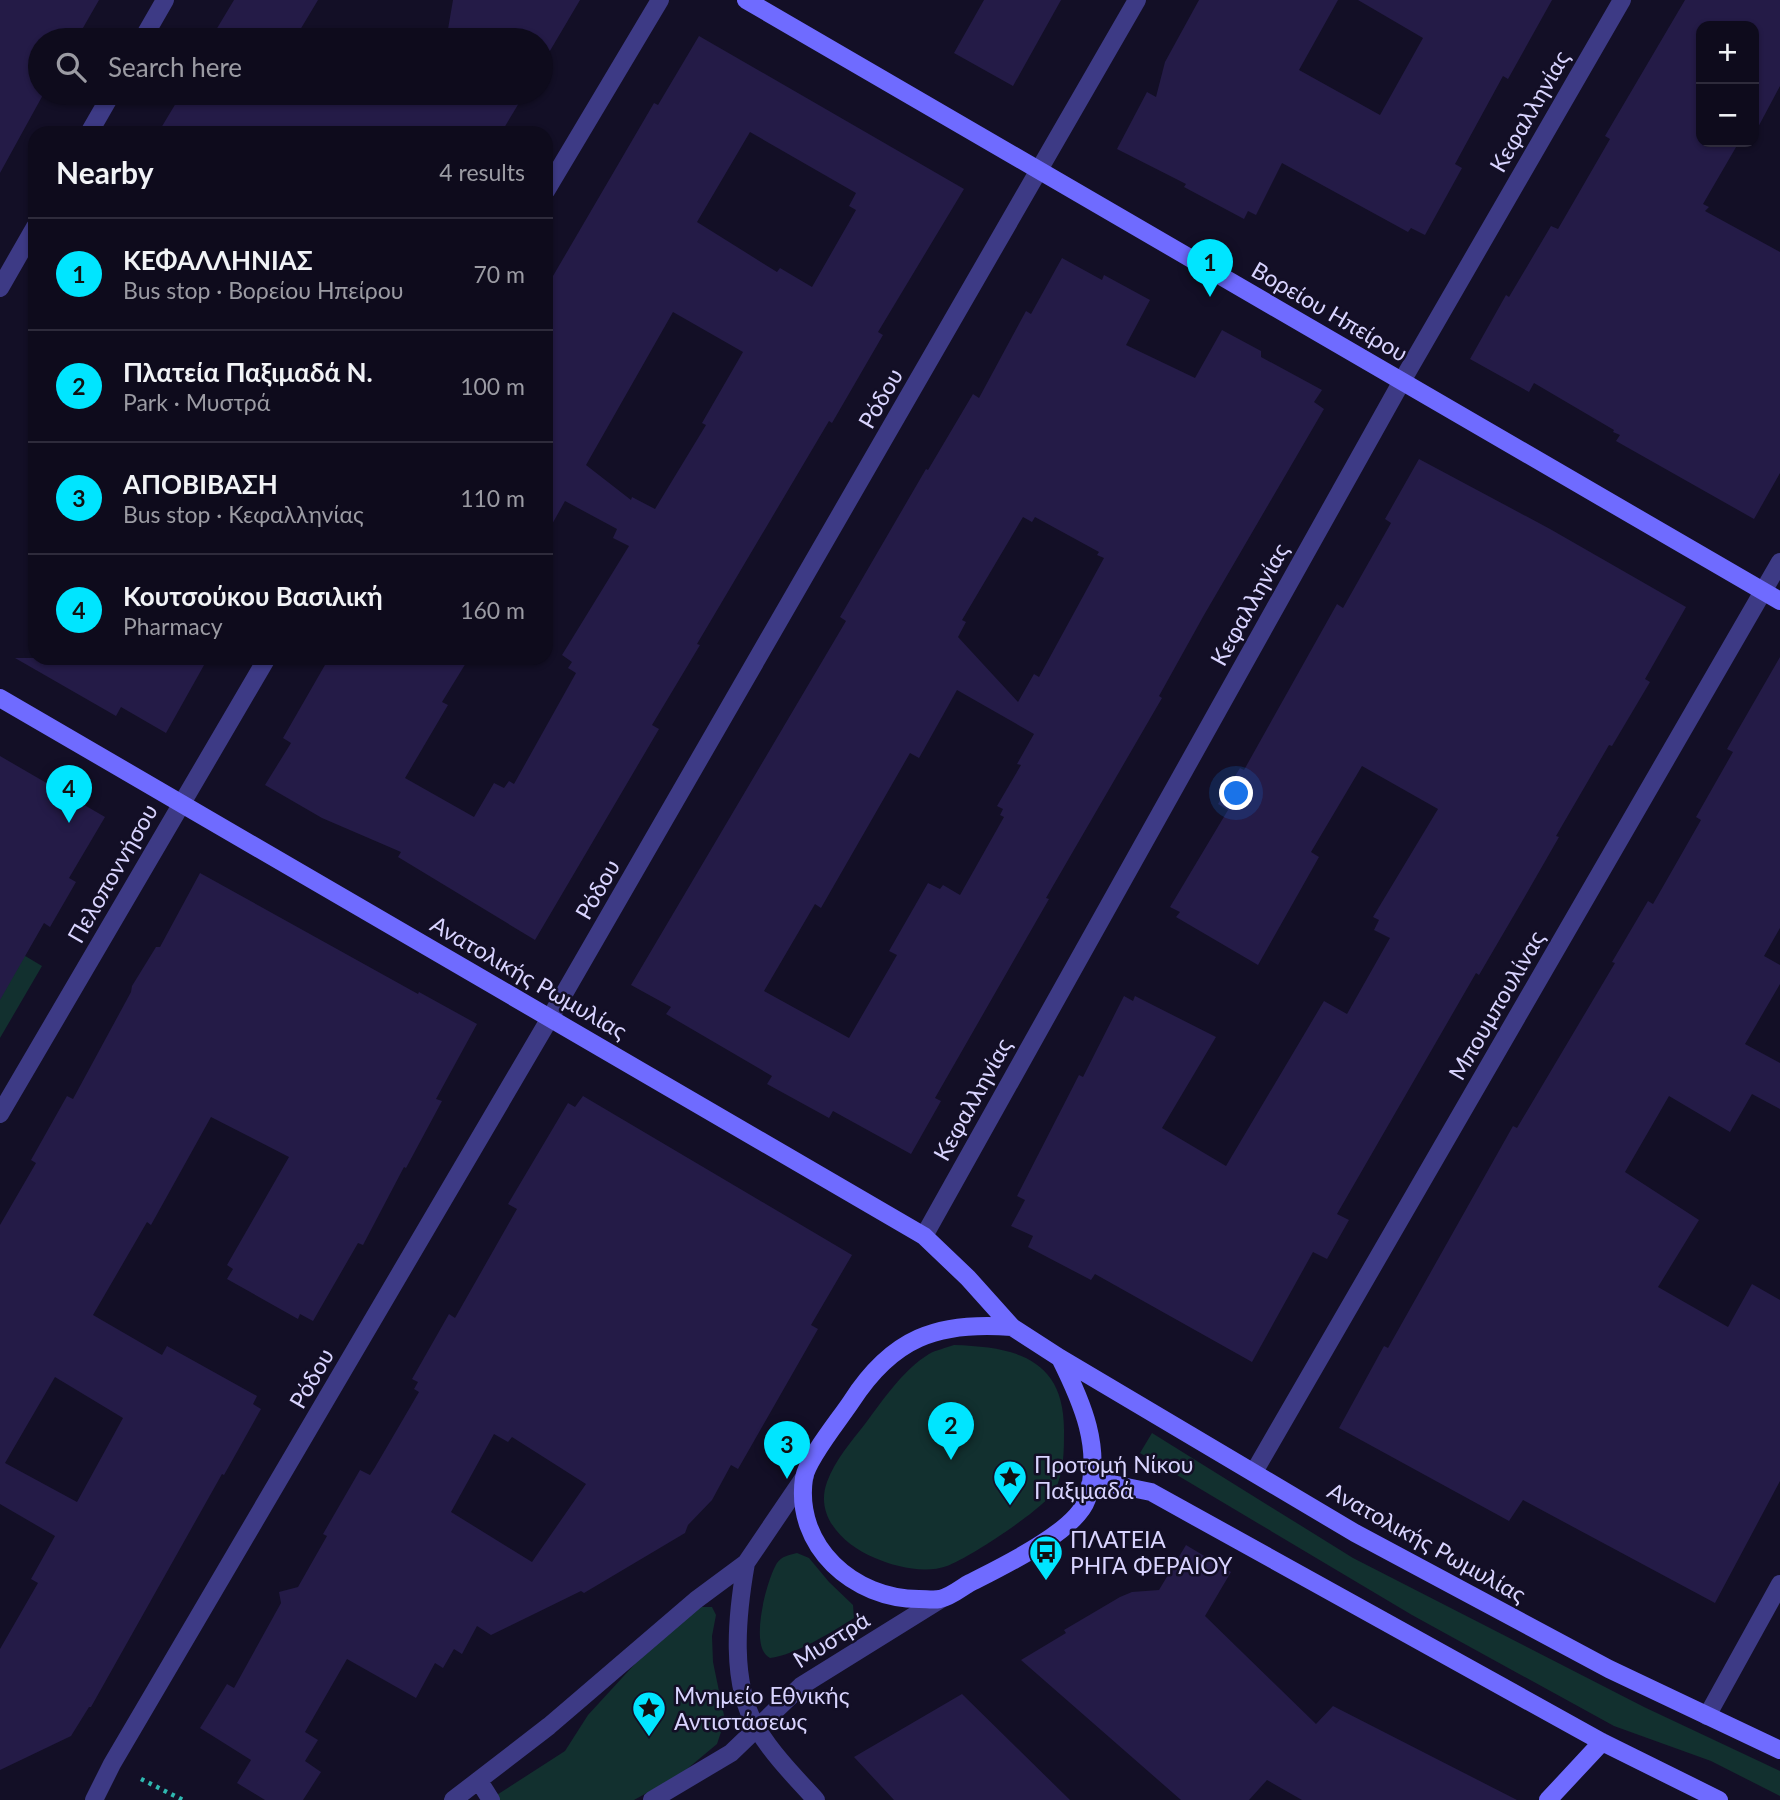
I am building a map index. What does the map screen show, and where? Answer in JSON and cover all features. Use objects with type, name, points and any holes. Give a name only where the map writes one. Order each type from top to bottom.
[{"type":"street","points":[[149,28],[165,0]]},
{"type":"street","points":[[553,179],[660,0]]},
{"type":"street","name":"Βορείου Ηπείρου","points":[[746,0],[1780,601]]},
{"type":"street","name":"Ρόδου","points":[[94,1800],[551,1018],[1137,0]]},
{"type":"street","name":"Κεφαλληνίας","points":[[924,1236],[1402,381],[1622,0]]},
{"type":"street","points":[[93,126],[105,105]]},
{"type":"street","points":[[0,288],[28,239]]},
{"type":"street","name":"Μπουμπουλίνας","points":[[1254,1472],[1780,562]]},
{"type":"street","name":"Πελοποννήσου","points":[[0,1114],[263,665]]},
{"type":"street","name":"Ανατολικής Ρωμυλίας","points":[[0,698],[924,1236],[1012,1326]]},
{"type":"street","points":[[453,1800],[559,1717],[696,1600],[746,1563],[866,1378],[895,1350],[949,1329],[978,1325],[1012,1326],[1060,1358],[1087,1419],[1093,1451],[1090,1485],[1083,1508],[1064,1527],[1022,1556],[941,1599],[905,1599],[884,1595],[854,1581],[824,1556],[809,1533],[803,1501],[804,1476]]},
{"type":"street","name":"Ανατολικής Ρωμυλίας","points":[[1060,1358],[1355,1533],[1609,1669],[1780,1750]]},
{"type":"street","points":[[1090,1485],[1112,1484],[1151,1492],[1602,1742],[1719,1800]]},
{"type":"street","points":[[746,1563],[738,1608],[740,1672],[748,1708],[757,1730],[816,1800]]},
{"type":"street","points":[[1707,1716],[1780,1584]]},
{"type":"street","name":"Μυστρά","points":[[652,1800],[731,1753],[801,1686],[941,1599]]},
{"type":"street","points":[[1548,1800],[1602,1742]]},
{"type":"street","points":[[479,1781],[491,1800]]},
{"type":"path","points":[[113,1765],[183,1800]]},
{"type":"green space","points":[[0,941],[42,966],[0,1038]]},
{"type":"green space","points":[[954,1345],[998,1349],[1017,1354],[1046,1373],[1056,1388],[1062,1407],[1064,1446],[1060,1476],[1055,1490],[1037,1509],[972,1553],[938,1568],[901,1567],[864,1553],[835,1529],[825,1507],[827,1482],[844,1452],[902,1377],[929,1354]]},
{"type":"green space","points":[[1152,1433],[1353,1558],[1644,1707],[1780,1771],[1780,1796],[1711,1761],[1614,1726],[1412,1615],[1140,1453]]},
{"type":"green space","points":[[797,1553],[809,1558],[853,1605],[854,1618],[802,1648],[770,1658],[764,1652],[760,1641],[765,1597],[777,1563],[783,1557]]},
{"type":"green space","points":[[700,1607],[712,1607],[716,1615],[712,1636],[713,1662],[725,1720],[717,1744],[681,1774],[634,1800],[489,1800],[565,1751],[588,1715],[644,1654]]},
{"type":"building","points":[[0,0],[99,0],[83,28],[28,28],[28,105],[37,105],[0,173]]},
{"type":"building","points":[[234,0],[318,0],[301,28],[217,28]]},
{"type":"building","points":[[453,0],[580,0],[553,46],[553,28],[448,28]]},
{"type":"building","points":[[984,0],[1061,0],[1013,86],[954,53]]},
{"type":"building","points":[[1199,0],[1338,0],[1299,70],[1380,115],[1423,38],[1358,0],[1552,0],[1508,79],[1503,76],[1455,164],[1462,168],[1425,235],[1411,228],[1408,232],[1282,163],[1256,215],[1248,211],[1244,219],[1184,187],[1186,184],[1117,149],[1147,92],[1156,97],[1165,62]]},
{"type":"building","points":[[1685,0],[1780,0],[1780,86],[1759,125],[1759,21],[1696,21],[1696,147],[1736,147],[1703,204],[1709,207],[1705,211],[1780,252],[1780,473],[1754,519],[1616,441],[1620,435],[1613,432],[1614,430],[1534,383],[1529,392],[1470,359],[1506,295],[1509,297],[1551,226],[1558,229],[1610,139],[1605,136]]},
{"type":"building","points":[[699,36],[964,189],[878,332],[883,335],[832,423],[829,421],[697,644],[700,645],[652,725],[659,729],[535,940],[398,857],[401,852],[322,818],[265,785],[291,743],[283,738],[325,665],[465,665],[442,702],[448,705],[405,778],[474,817],[494,783],[504,788],[509,781],[514,784],[576,673],[568,668],[572,662],[562,655],[629,546],[613,538],[617,529],[565,501],[553,522],[553,276],[654,103],[658,105]],"holes":[[[750,132],[856,193],[849,206],[856,210],[812,287],[780,268],[777,272],[697,222]],[[673,312],[743,352],[702,423],[706,425],[655,509],[632,497],[631,500],[586,465]]]},
{"type":"building","points":[[175,105],[518,105],[505,126],[162,126]]},
{"type":"building","points":[[1062,258],[1102,280],[1104,275],[1150,300],[1126,345],[1195,378],[1222,330],[1261,351],[1261,357],[1322,390],[1314,402],[1324,409],[1204,615],[1159,696],[1162,698],[1046,898],[1049,899],[935,1098],[941,1101],[911,1154],[833,1111],[829,1118],[767,1084],[772,1076],[666,1014],[671,1007],[631,985],[846,621],[840,617],[926,469],[928,470],[973,394],[979,398],[1026,311],[1031,314]],"holes":[[[1023,517],[1032,522],[1035,517],[1099,552],[1097,555],[1104,558],[1039,677],[1034,674],[1018,702],[958,637],[966,622],[962,620]],[[957,690],[1034,734],[1017,764],[1021,765],[997,806],[1003,809],[1000,815],[1004,817],[960,895],[943,885],[940,889],[928,883],[889,951],[897,955],[849,1038],[764,991],[815,904],[821,908],[910,753],[919,758]]]},
{"type":"building","points":[[1419,459],[1550,529],[1686,607],[1645,679],[1650,682],[1612,746],[1609,745],[1556,836],[1559,837],[1524,898],[1479,975],[1476,973],[1337,1214],[1349,1220],[1327,1259],[1313,1252],[1252,1362],[1095,1274],[1091,1280],[1028,1247],[1033,1236],[1011,1226],[1025,1200],[1017,1196],[1079,1075],[1083,1077],[1124,996],[1133,1001],[1135,996],[1216,1037],[1162,1128],[1226,1166],[1324,1001],[1347,1014],[1390,938],[1374,930],[1379,920],[1373,917],[1438,809],[1362,766],[1311,852],[1319,857],[1258,965],[1176,917],[1180,912],[1170,907],[1228,810],[1218,804],[1240,768],[1244,770],[1337,604],[1343,608],[1391,523],[1385,519]]},
{"type":"building","points":[[1780,657],[1780,928],[1764,956],[1780,965],[1780,984],[1745,1044],[1780,1063],[1780,1109],[1752,1094],[1730,1132],[1669,1096],[1625,1172],[1699,1220],[1658,1287],[1728,1327],[1752,1284],[1780,1300],[1780,1481],[1715,1603],[1523,1500],[1509,1521],[1339,1428],[1384,1346],[1388,1348],[1513,1126],[1517,1128],[1615,963],[1612,962],[1648,901],[1653,904],[1701,820],[1696,817],[1733,752],[1727,749]]},
{"type":"building","points":[[15,658],[28,658],[28,665],[204,665],[166,733],[121,707],[116,716]]},
{"type":"building","points":[[0,756],[105,817],[69,878],[76,882],[50,927],[44,923],[0,1000]]},
{"type":"building","points":[[200,873],[477,1024],[436,1099],[442,1101],[406,1168],[404,1167],[363,1245],[358,1243],[313,1321],[300,1314],[298,1319],[227,1279],[233,1269],[227,1265],[289,1157],[211,1117],[151,1225],[147,1222],[93,1315],[162,1355],[167,1346],[257,1396],[253,1404],[261,1409],[91,1707],[71,1736],[0,1770],[0,1649],[38,1583],[31,1579],[55,1536],[0,1504],[0,1225],[36,1163],[31,1160],[67,1096],[73,1099],[132,986],[156,947],[160,947]],"holes":[[[55,1377],[123,1418],[77,1502],[5,1463]]]},
{"type":"building","points":[[583,1096],[852,1255],[811,1325],[818,1329],[738,1469],[731,1465],[712,1500],[688,1525],[685,1533],[584,1593],[581,1591],[491,1635],[477,1626],[462,1654],[454,1649],[443,1668],[435,1663],[416,1698],[347,1659],[305,1732],[318,1740],[305,1761],[321,1772],[303,1800],[265,1800],[237,1783],[251,1760],[200,1728],[227,1684],[234,1688],[281,1603],[279,1592],[298,1587],[327,1536],[323,1534],[360,1470],[370,1475],[374,1469],[419,1392],[414,1389],[418,1382],[412,1379],[449,1314],[455,1318],[517,1209],[508,1204],[568,1103],[575,1107]],"holes":[[[494,1434],[508,1442],[512,1437],[586,1484],[532,1562],[451,1512]]]},
{"type":"building","points":[[1186,1545],[1231,1572],[1205,1616],[1316,1724],[1333,1706],[1517,1800],[1302,1800],[1267,1780],[1249,1800],[1181,1800],[1021,1660],[1066,1633],[1064,1630],[1120,1597],[1132,1592],[1159,1590]]},
{"type":"building","points":[[962,1694],[1070,1800],[894,1800],[854,1757]]},
{"type":"place","name":"ΚΕΦΑΛΛΗΝΙΑΣ","points":[[1210,297]]},
{"type":"place","name":"Κουτσούκου Βασιλική","points":[[69,823]]},
{"type":"place","name":"Πλατεία Παξιμαδά Ν.","points":[[951,1460]]},
{"type":"place","name":"ΑΠΟΒΙΒΑΣΗ","points":[[787,1479]]},
{"type":"place","name":"Προτομή Νίκου Παξιμαδά","points":[[1010,1507]]},
{"type":"place","name":"ΠΛΑΤΕΙΑ ΡΗΓΑ ΦΕΡΑΙΟΥ","points":[[1046,1582]]},
{"type":"place","name":"Μνημείο Εθνικής Αντιστάσεως","points":[[649,1738]]}]
